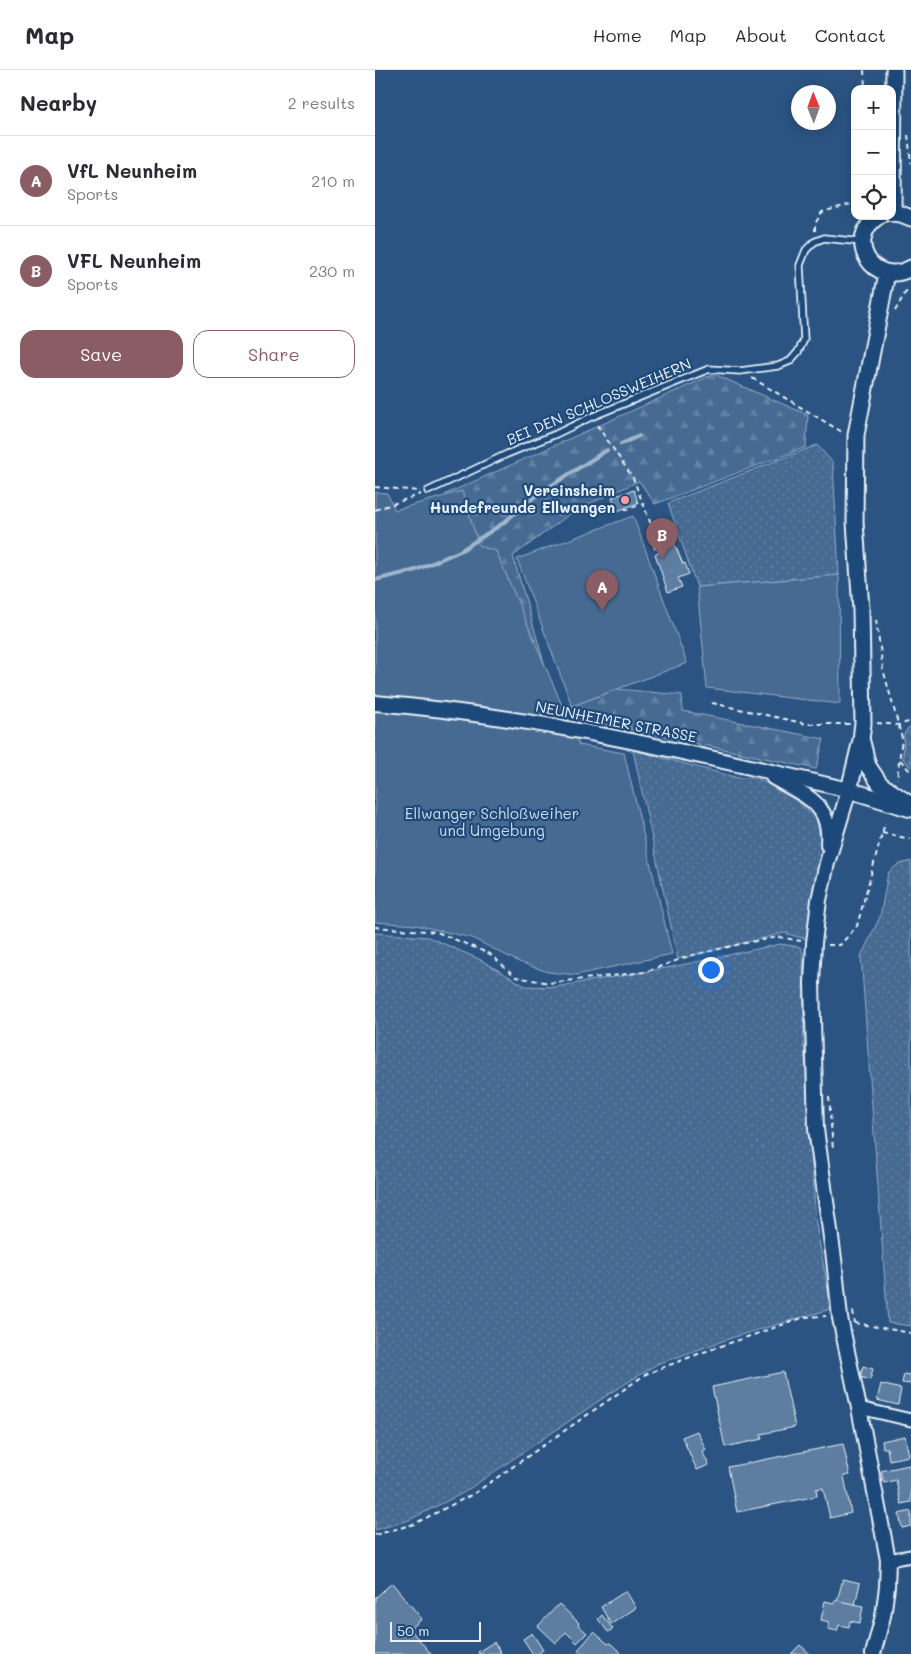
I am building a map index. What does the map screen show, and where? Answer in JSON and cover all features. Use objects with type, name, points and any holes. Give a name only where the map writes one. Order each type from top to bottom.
[{"type":"main road","points":[[890,175],[894,70]]},
{"type":"main road","points":[[896,214],[911,218]]},
{"type":"main road","points":[[877,220],[866,229],[863,242],[863,249],[869,262],[880,271],[887,273],[903,272],[911,268]]},
{"type":"main road","points":[[887,273],[856,435],[855,522],[861,610],[863,724],[849,790],[911,809]]},
{"type":"main road","points":[[861,740],[868,766],[880,784],[911,805]]},
{"type":"street","name":"NEUNHEIMER STRASSE","points":[[375,703],[479,714],[662,746],[849,790]]},
{"type":"street","points":[[761,769],[807,795],[816,803],[829,830],[827,863]]},
{"type":"street","points":[[849,790],[827,863],[819,900],[821,944],[812,983],[816,1129],[840,1318],[888,1560],[883,1616],[873,1654]]},
{"type":"street","points":[[859,1408],[911,1420]]},
{"type":"street","points":[[888,1560],[911,1556]]},
{"type":"lane","points":[[814,242],[824,238],[863,242]]},
{"type":"lane","name":"BEI DEN SCHLOSSWEIHERN","points":[[428,491],[591,417],[709,370],[740,371],[778,366],[790,361],[798,352],[804,340],[801,265],[806,250],[814,242]]},
{"type":"path","points":[[864,70],[865,85]]},
{"type":"path","points":[[814,242],[815,224],[822,212],[851,204]]},
{"type":"path","points":[[740,371],[844,433],[856,435]]},
{"type":"path","points":[[591,417],[633,478],[653,527],[653,544],[657,553]]},
{"type":"path","points":[[375,487],[428,491]]},
{"type":"path","points":[[375,510],[428,491]]},
{"type":"path","points":[[625,508],[626,510],[644,503]]},
{"type":"path","points":[[653,527],[660,524]]},
{"type":"path","points":[[876,617],[883,669],[902,738],[896,781]]},
{"type":"path","points":[[712,703],[807,724],[885,723],[899,725],[911,721]]},
{"type":"path","points":[[900,760],[911,772]]},
{"type":"path","points":[[375,928],[437,932],[490,954],[516,977],[549,983],[645,972],[689,956],[771,939],[779,938],[840,946],[857,926],[885,823]]},
{"type":"path","points":[[882,833],[911,840]]},
{"type":"path","points":[[829,1092],[834,1157]]},
{"type":"path","points":[[853,1305],[855,1323],[911,1333]]},
{"type":"path","points":[[375,1534],[414,1524],[475,1493],[646,1374],[805,1317],[825,1316],[840,1318]]},
{"type":"green space","points":[[714,374],[808,415],[806,447],[655,504],[639,481],[574,511],[513,556],[552,690],[448,558],[446,494]]},
{"type":"green space","points":[[817,445],[833,463],[839,575],[697,587],[668,503]]},
{"type":"green space","name":"Ellwanger Schloßweiher und Umgebung","points":[[462,491],[479,546],[496,551],[579,745],[624,753],[672,954],[576,975],[548,972],[519,962],[472,938],[416,925],[375,922],[375,492],[387,493],[395,510]]},
{"type":"green space","points":[[633,516],[687,663],[572,706],[517,559]]},
{"type":"green space","points":[[839,575],[840,704],[707,688],[697,587]]},
{"type":"green space","points":[[617,689],[682,695],[683,711],[824,739],[816,769],[573,717],[572,706]]},
{"type":"green space","points":[[911,727],[911,768],[903,759],[904,734]]},
{"type":"green space","points":[[633,750],[738,778],[757,778],[797,801],[816,818],[822,845],[806,939],[784,933],[678,959]]},
{"type":"green space","points":[[911,861],[911,1326],[888,1323],[861,956],[880,917],[888,873],[897,865]]},
{"type":"green space","points":[[375,933],[428,937],[479,959],[525,986],[555,987],[672,967],[780,944],[800,947],[803,953],[804,1045],[816,1224],[831,1307],[824,1311],[737,1336],[657,1364],[612,1392],[463,1493],[409,1520],[375,1530]]},
{"type":"building","name":"Vereinsheim Hundefreunde Ellwangen","points":[[634,490],[638,503],[617,511],[612,497]]},
{"type":"building","points":[[671,536],[689,574],[678,578],[682,587],[668,592],[655,554],[659,553],[655,542]]},
{"type":"building","points":[[863,1366],[873,1369],[870,1380],[860,1377]]},
{"type":"building","points":[[783,1372],[795,1427],[761,1434],[762,1439],[725,1447],[712,1387]]},
{"type":"building","points":[[904,1374],[911,1375],[911,1384],[902,1383]]},
{"type":"building","points":[[881,1384],[901,1389],[898,1405],[877,1400]]},
{"type":"building","points":[[697,1431],[706,1450],[702,1451],[709,1465],[697,1470],[682,1437]]},
{"type":"building","points":[[905,1436],[909,1456],[889,1460],[887,1448],[883,1448],[882,1441]]},
{"type":"building","points":[[843,1444],[850,1475],[844,1476],[851,1513],[830,1518],[823,1488],[816,1489],[817,1496],[737,1512],[728,1467]]},
{"type":"building","points":[[909,1465],[911,1472],[911,1502],[901,1504],[896,1480],[884,1483],[881,1471]]},
{"type":"building","points":[[911,1511],[911,1526],[902,1528],[899,1514]]},
{"type":"building","points":[[843,1579],[860,1583],[855,1605],[837,1601]]},
{"type":"building","points":[[392,1583],[422,1619],[410,1629],[431,1654],[375,1654],[375,1598]]},
{"type":"building","points":[[626,1591],[636,1608],[611,1624],[601,1607]]},
{"type":"building","points":[[835,1600],[863,1606],[860,1623],[850,1621],[849,1627],[839,1625],[837,1631],[828,1629],[829,1622],[821,1620],[825,1601],[834,1603]]},
{"type":"building","points":[[559,1604],[587,1633],[577,1643],[566,1632],[556,1643],[538,1626]]},
{"type":"building","points":[[602,1615],[613,1629],[608,1632],[598,1619]]},
{"type":"building","points":[[594,1632],[622,1654],[582,1654],[578,1650]]},
{"type":"building","points":[[532,1633],[543,1650],[537,1654],[533,1654],[523,1639]]},
{"type":"building","points":[[494,1642],[501,1653],[479,1654],[478,1652]]},
{"type":"building","points":[[800,1645],[810,1654],[791,1654]]},
{"type":"waterway","points":[[621,444],[639,436]]},
{"type":"waterway","points":[[375,580],[416,570],[460,551],[502,524],[538,494],[607,450]]},
{"type":"place","name":"Vereinsheim Hundefreunde Ellwangen","points":[[625,500]]},
{"type":"place","name":"VFL Neunheim","points":[[662,559]]},
{"type":"place","name":"VfL Neunheim","points":[[602,611]]}]
